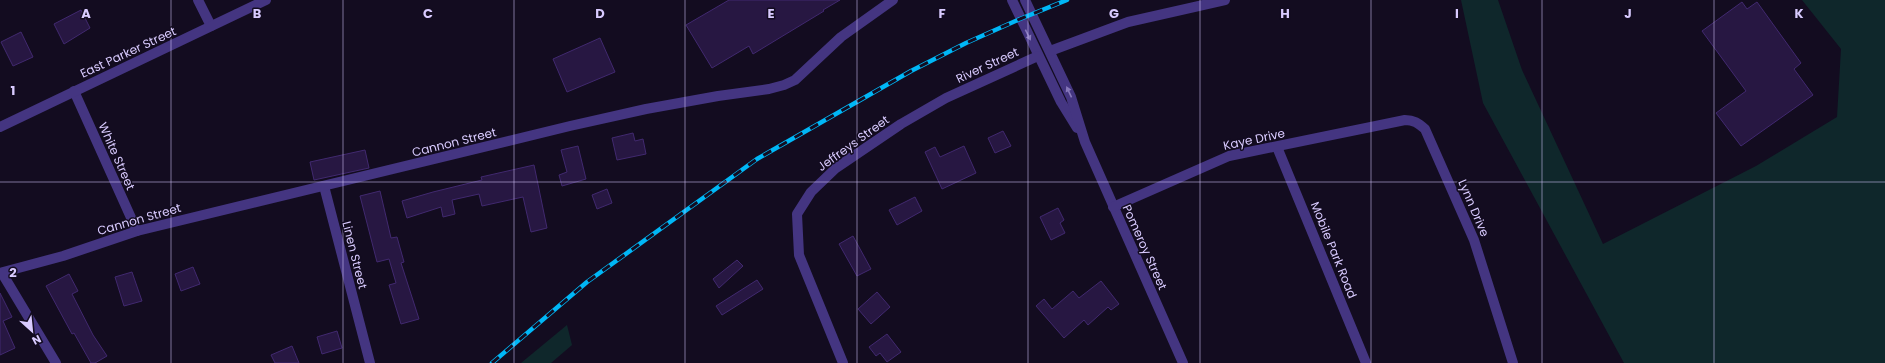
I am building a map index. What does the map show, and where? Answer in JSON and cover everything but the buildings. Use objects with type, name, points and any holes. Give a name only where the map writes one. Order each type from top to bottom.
[{"type":"street","points":[[198,0],[211,26]]},
{"type":"street","name":"East Parker Street","points":[[0,127],[266,0]]},
{"type":"street","name":"Cannon Street","points":[[1,273],[63,256],[137,231],[324,186],[631,113],[718,96],[769,89],[784,85],[795,80],[841,37],[893,0]]},
{"type":"street","name":"Pomeroy Street","points":[[1012,0],[1061,102],[1085,142]]},
{"type":"street","name":"Pomeroy Street","points":[[1025,0],[1071,97],[1085,142],[1183,363]]},
{"type":"street","points":[[1050,51],[1128,22],[1225,0]]},
{"type":"street","name":"River Street","points":[[946,98],[1038,56]]},
{"type":"street","name":"White Street","points":[[74,91],[137,231]]},
{"type":"street","name":"Jeffreys Street","points":[[843,363],[799,255],[797,214],[811,192],[836,168],[901,124],[946,98]]},
{"type":"street","name":"Lynn Drive","points":[[1361,129],[1405,120],[1418,123],[1425,129],[1474,240],[1513,363]]},
{"type":"street","name":"Kaye Drive","points":[[1113,207],[1229,156],[1361,129]]},
{"type":"street","name":"Mobile Park Road","points":[[1277,147],[1366,363]]},
{"type":"street","name":"Linen Street","points":[[324,186],[370,363]]},
{"type":"street","points":[[1,273],[56,363]]},
{"type":"green space","points":[[1461,0],[1498,0],[1522,70],[1603,244],[1756,166],[1837,117],[1841,49],[1802,0],[1885,0],[1885,363],[1624,363],[1483,103]]},
{"type":"green space","points":[[567,325],[572,345],[551,363],[521,363]]},
{"type":"railway","points":[[492,363],[587,282],[757,159],[911,71],[966,43],[1067,0]]}]
